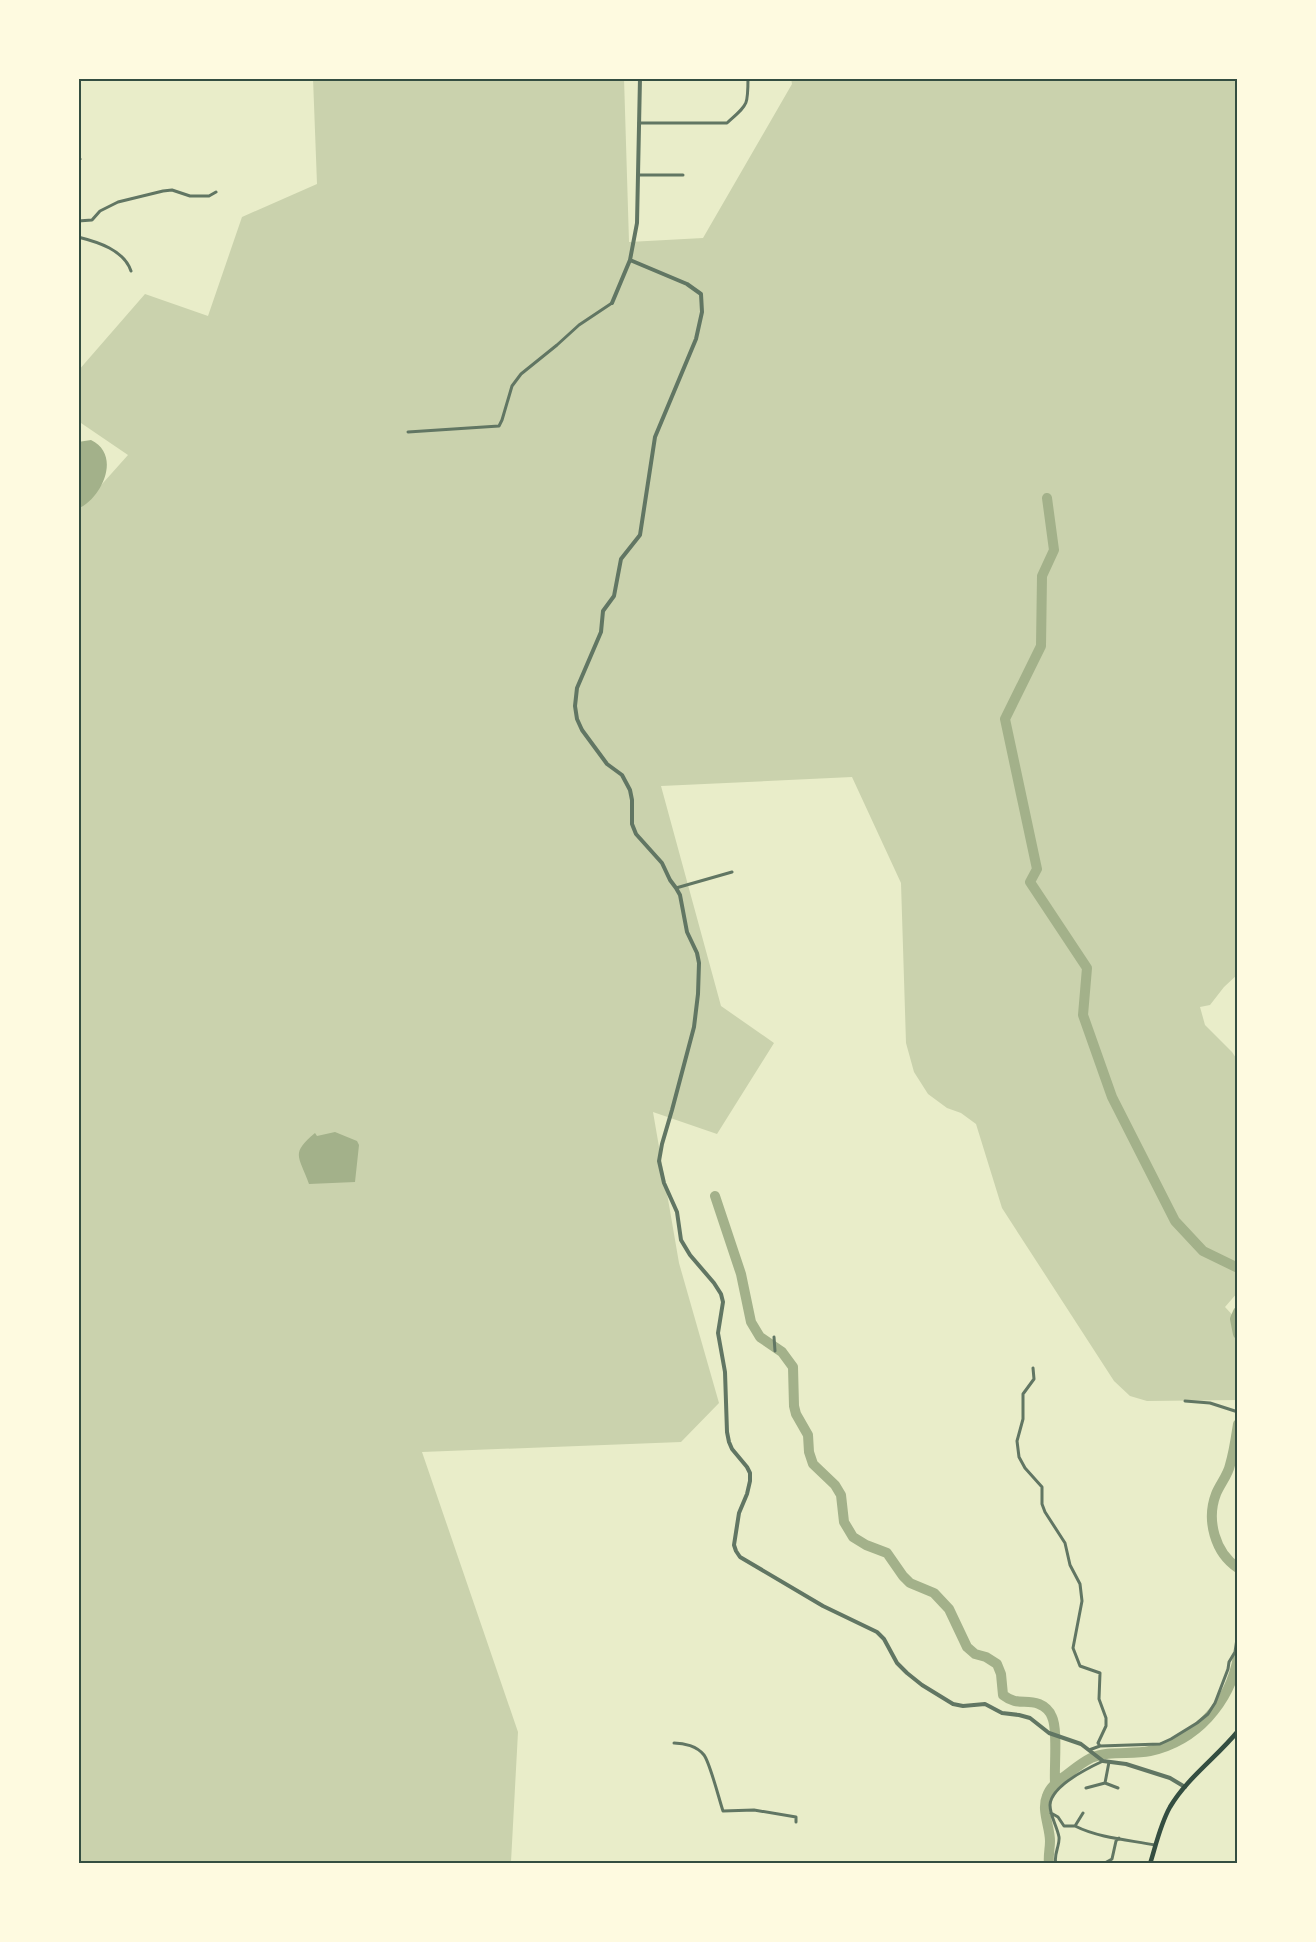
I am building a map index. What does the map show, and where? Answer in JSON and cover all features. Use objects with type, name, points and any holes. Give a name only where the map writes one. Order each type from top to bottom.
[{"type":"main road","points":[[1149,1864],[1162,1824],[1172,1805],[1238,1731]]},
{"type":"street","points":[[408,432],[499,426],[512,386],[520,374],[579,325],[612,303],[630,260],[637,223],[640,78]]},
{"type":"street","points":[[639,123],[727,123],[745,106],[748,99],[748,78]]},
{"type":"street","points":[[638,175],[683,175]]},
{"type":"street","points":[[78,221],[92,220],[100,211],[118,202],[163,191],[172,190],[190,196],[209,196],[216,192]]},
{"type":"street","points":[[78,237],[97,242],[124,257],[131,271]]},
{"type":"street","points":[[630,260],[687,284],[700,294],[702,312],[696,339],[655,437],[640,535],[621,559],[614,596],[603,611],[601,632],[577,688],[577,719],[582,730],[608,764],[622,775],[630,790],[632,824],[636,834],[662,863],[680,895],[687,932],[699,963],[694,1027],[659,1161],[664,1183],[677,1212],[679,1232],[684,1247],[722,1294],[723,1302],[718,1333],[725,1372],[727,1432],[732,1449],[747,1467],[750,1481],[739,1513],[734,1545],[736,1551],[740,1557],[823,1606],[877,1632],[884,1639],[897,1663],[907,1673],[953,1704],[963,1706],[985,1704],[1002,1713],[1030,1718],[1049,1733],[1074,1740],[1101,1760],[1126,1764],[1170,1778],[1181,1783],[1185,1788]]},
{"type":"street","points":[[676,888],[732,872]]},
{"type":"street","points":[[774,1337],[775,1351]]},
{"type":"street","points":[[1033,1368],[1034,1379],[1023,1394],[1023,1419],[1017,1441],[1019,1457],[1022,1464],[1042,1487],[1042,1504],[1045,1512],[1065,1543],[1070,1565],[1080,1584],[1082,1601],[1073,1648],[1080,1666],[1100,1673],[1099,1699],[1106,1718],[1106,1725],[1098,1743],[1100,1746]]},
{"type":"street","points":[[1185,1401],[1210,1403],[1238,1412]]},
{"type":"street","points":[[1089,1750],[1100,1746],[1160,1744],[1208,1714],[1215,1703],[1229,1662],[1235,1652],[1238,1632]]},
{"type":"street","points":[[674,1743],[682,1743],[705,1756],[723,1810],[754,1810],[796,1817],[796,1822]]},
{"type":"street","points":[[1056,1864],[1054,1860],[1059,1837],[1050,1804],[1056,1791],[1080,1772],[1101,1760]]},
{"type":"street","points":[[1105,1783],[1109,1762]]},
{"type":"street","points":[[1086,1788],[1105,1783],[1118,1788]]},
{"type":"street","points":[[1075,1826],[1083,1812]]},
{"type":"street","points":[[1051,1813],[1058,1817],[1064,1826],[1075,1826],[1092,1833],[1155,1845]]},
{"type":"street","points":[[1103,1864],[1112,1859],[1116,1841],[1119,1838]]},
{"type":"shaded area","points":[[313,78],[624,78],[629,242],[703,238],[792,84],[791,78],[1238,78],[1238,974],[1210,1005],[1200,1007],[1205,1025],[1238,1061],[1238,1292],[1225,1307],[1238,1321],[1238,1400],[1147,1401],[1130,1396],[1114,1381],[1002,1208],[976,1124],[961,1113],[947,1108],[928,1094],[914,1072],[906,1043],[901,883],[852,777],[661,786],[721,1006],[774,1043],[717,1134],[653,1112],[679,1263],[719,1403],[681,1442],[422,1452],[518,1732],[511,1862],[507,1864],[78,1864],[78,511],[128,455],[78,421],[78,371],[145,294],[208,316],[242,217],[317,184]]},
{"type":"shaded area","points":[[91,440],[100,447],[107,466],[101,486],[95,496],[78,509],[78,442]]},
{"type":"shaded area","points":[[335,1132],[357,1141],[359,1145],[355,1182],[309,1184],[300,1161],[299,1151],[315,1133],[317,1136]]},
{"type":"waterway","points":[[1047,498],[1054,550],[1042,576],[1041,646],[1005,719],[1037,869],[1030,882],[1087,968],[1083,1015],[1112,1097],[1175,1221],[1203,1251],[1238,1268]]},
{"type":"waterway","points":[[715,1196],[741,1274],[751,1322],[760,1337],[782,1352],[793,1367],[796,1414],[808,1435],[809,1452],[813,1464],[835,1485],[841,1495],[844,1522],[853,1537],[887,1553],[910,1583],[934,1593],[949,1609],[967,1647],[975,1654],[986,1657],[997,1664],[1001,1674],[1003,1695],[1013,1700],[1045,1707],[1052,1717],[1055,1730],[1055,1783]]},
{"type":"waterway","points":[[1238,1312],[1235,1319],[1238,1334]]},
{"type":"waterway","points":[[1238,1424],[1229,1469],[1216,1494],[1212,1514],[1218,1545],[1223,1554],[1238,1568]]},
{"type":"waterway","points":[[1049,1864],[1050,1836],[1045,1801],[1052,1787],[1091,1758],[1105,1754],[1150,1751],[1182,1739],[1208,1718],[1219,1704],[1234,1674],[1238,1657]]}]
